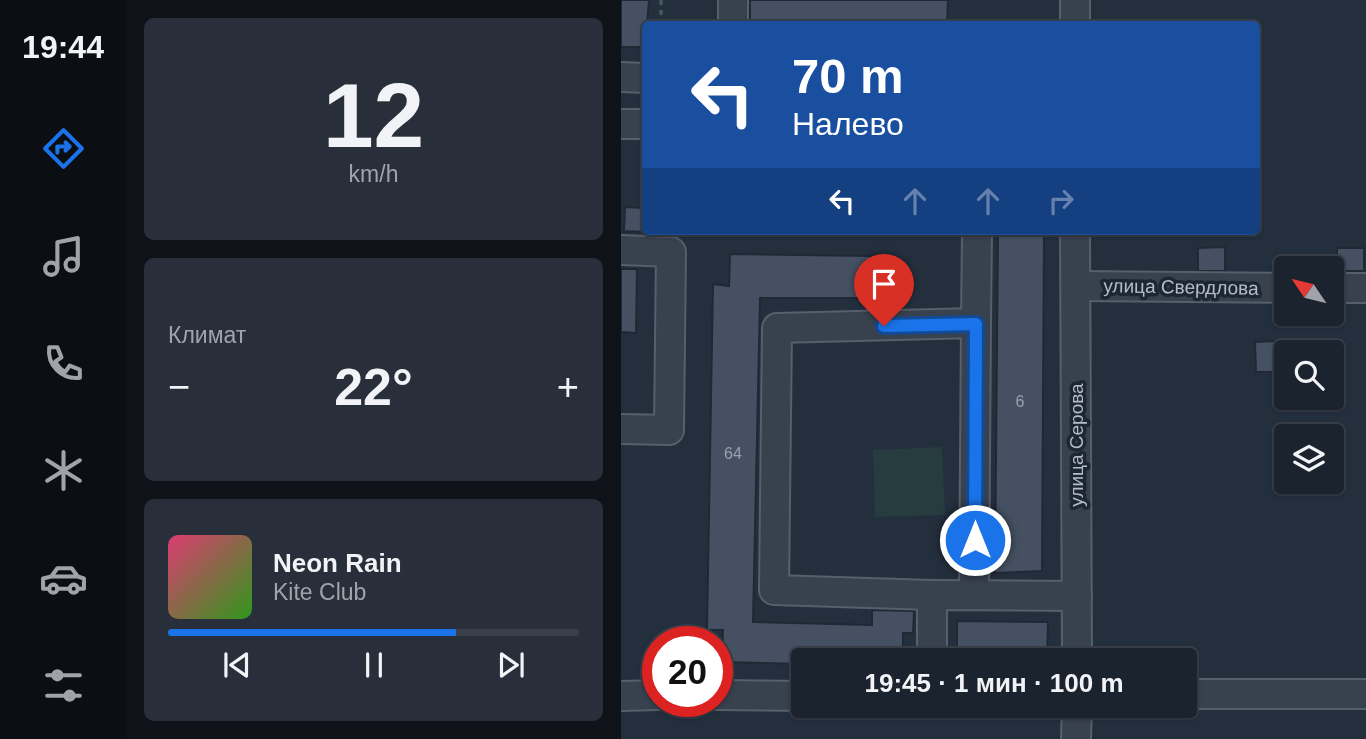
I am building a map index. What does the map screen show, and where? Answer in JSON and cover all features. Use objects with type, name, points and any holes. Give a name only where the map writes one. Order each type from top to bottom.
[{"type":"street","points":[[733,0],[733,21]]},
{"type":"street","points":[[1075,0],[1075,21]]},
{"type":"street","points":[[621,77],[642,78]]},
{"type":"street","points":[[621,124],[642,124]]},
{"type":"street","points":[[974,595],[977,235]]},
{"type":"street","name":"улица Серова","points":[[1075,235],[1077,648]]},
{"type":"street","points":[[621,250],[671,252],[669,430],[621,429]]},
{"type":"street","name":"улица Свердлова","points":[[1076,285],[1274,288]]},
{"type":"street","points":[[1344,288],[1366,288]]},
{"type":"street","points":[[976,324],[777,328],[774,590],[1077,596]]},
{"type":"street","points":[[932,595],[932,648]]},
{"type":"street","points":[[1197,694],[1366,694]]},
{"type":"street","points":[[621,696],[642,695]]},
{"type":"street","points":[[733,695],[791,696]]},
{"type":"street","points":[[1076,739],[1077,718]]},
{"type":"path","points":[[661,0],[661,21]]},
{"type":"green space","points":[[942,447],[945,515],[875,517],[873,450]]},
{"type":"building","points":[[621,0],[649,0],[647,21],[642,21],[642,47],[621,47]]},
{"type":"building","points":[[750,0],[948,0],[947,21],[750,21]]},
{"type":"building","points":[[625,207],[642,208],[642,232],[624,231]]},
{"type":"building","points":[[998,235],[1044,235],[1042,571],[995,573]]},
{"type":"building","points":[[1225,247],[1225,271],[1198,271],[1198,248]]},
{"type":"building","points":[[1337,248],[1364,248],[1364,271],[1344,271],[1344,256],[1337,256]]},
{"type":"building","points":[[730,254],[871,256],[871,298],[760,298],[753,622],[872,625],[872,610],[914,611],[913,633],[903,633],[903,648],[791,648],[791,664],[733,662],[733,626],[707,626],[713,284],[729,286]]},
{"type":"building","points":[[621,269],[637,269],[636,333],[621,332]]},
{"type":"building","points":[[1274,341],[1274,372],[1256,372],[1255,342]]},
{"type":"building","points":[[957,621],[1048,622],[1047,648],[957,648]]},
{"type":"route","points":[[884,326],[976,324],[975,540]]}]
